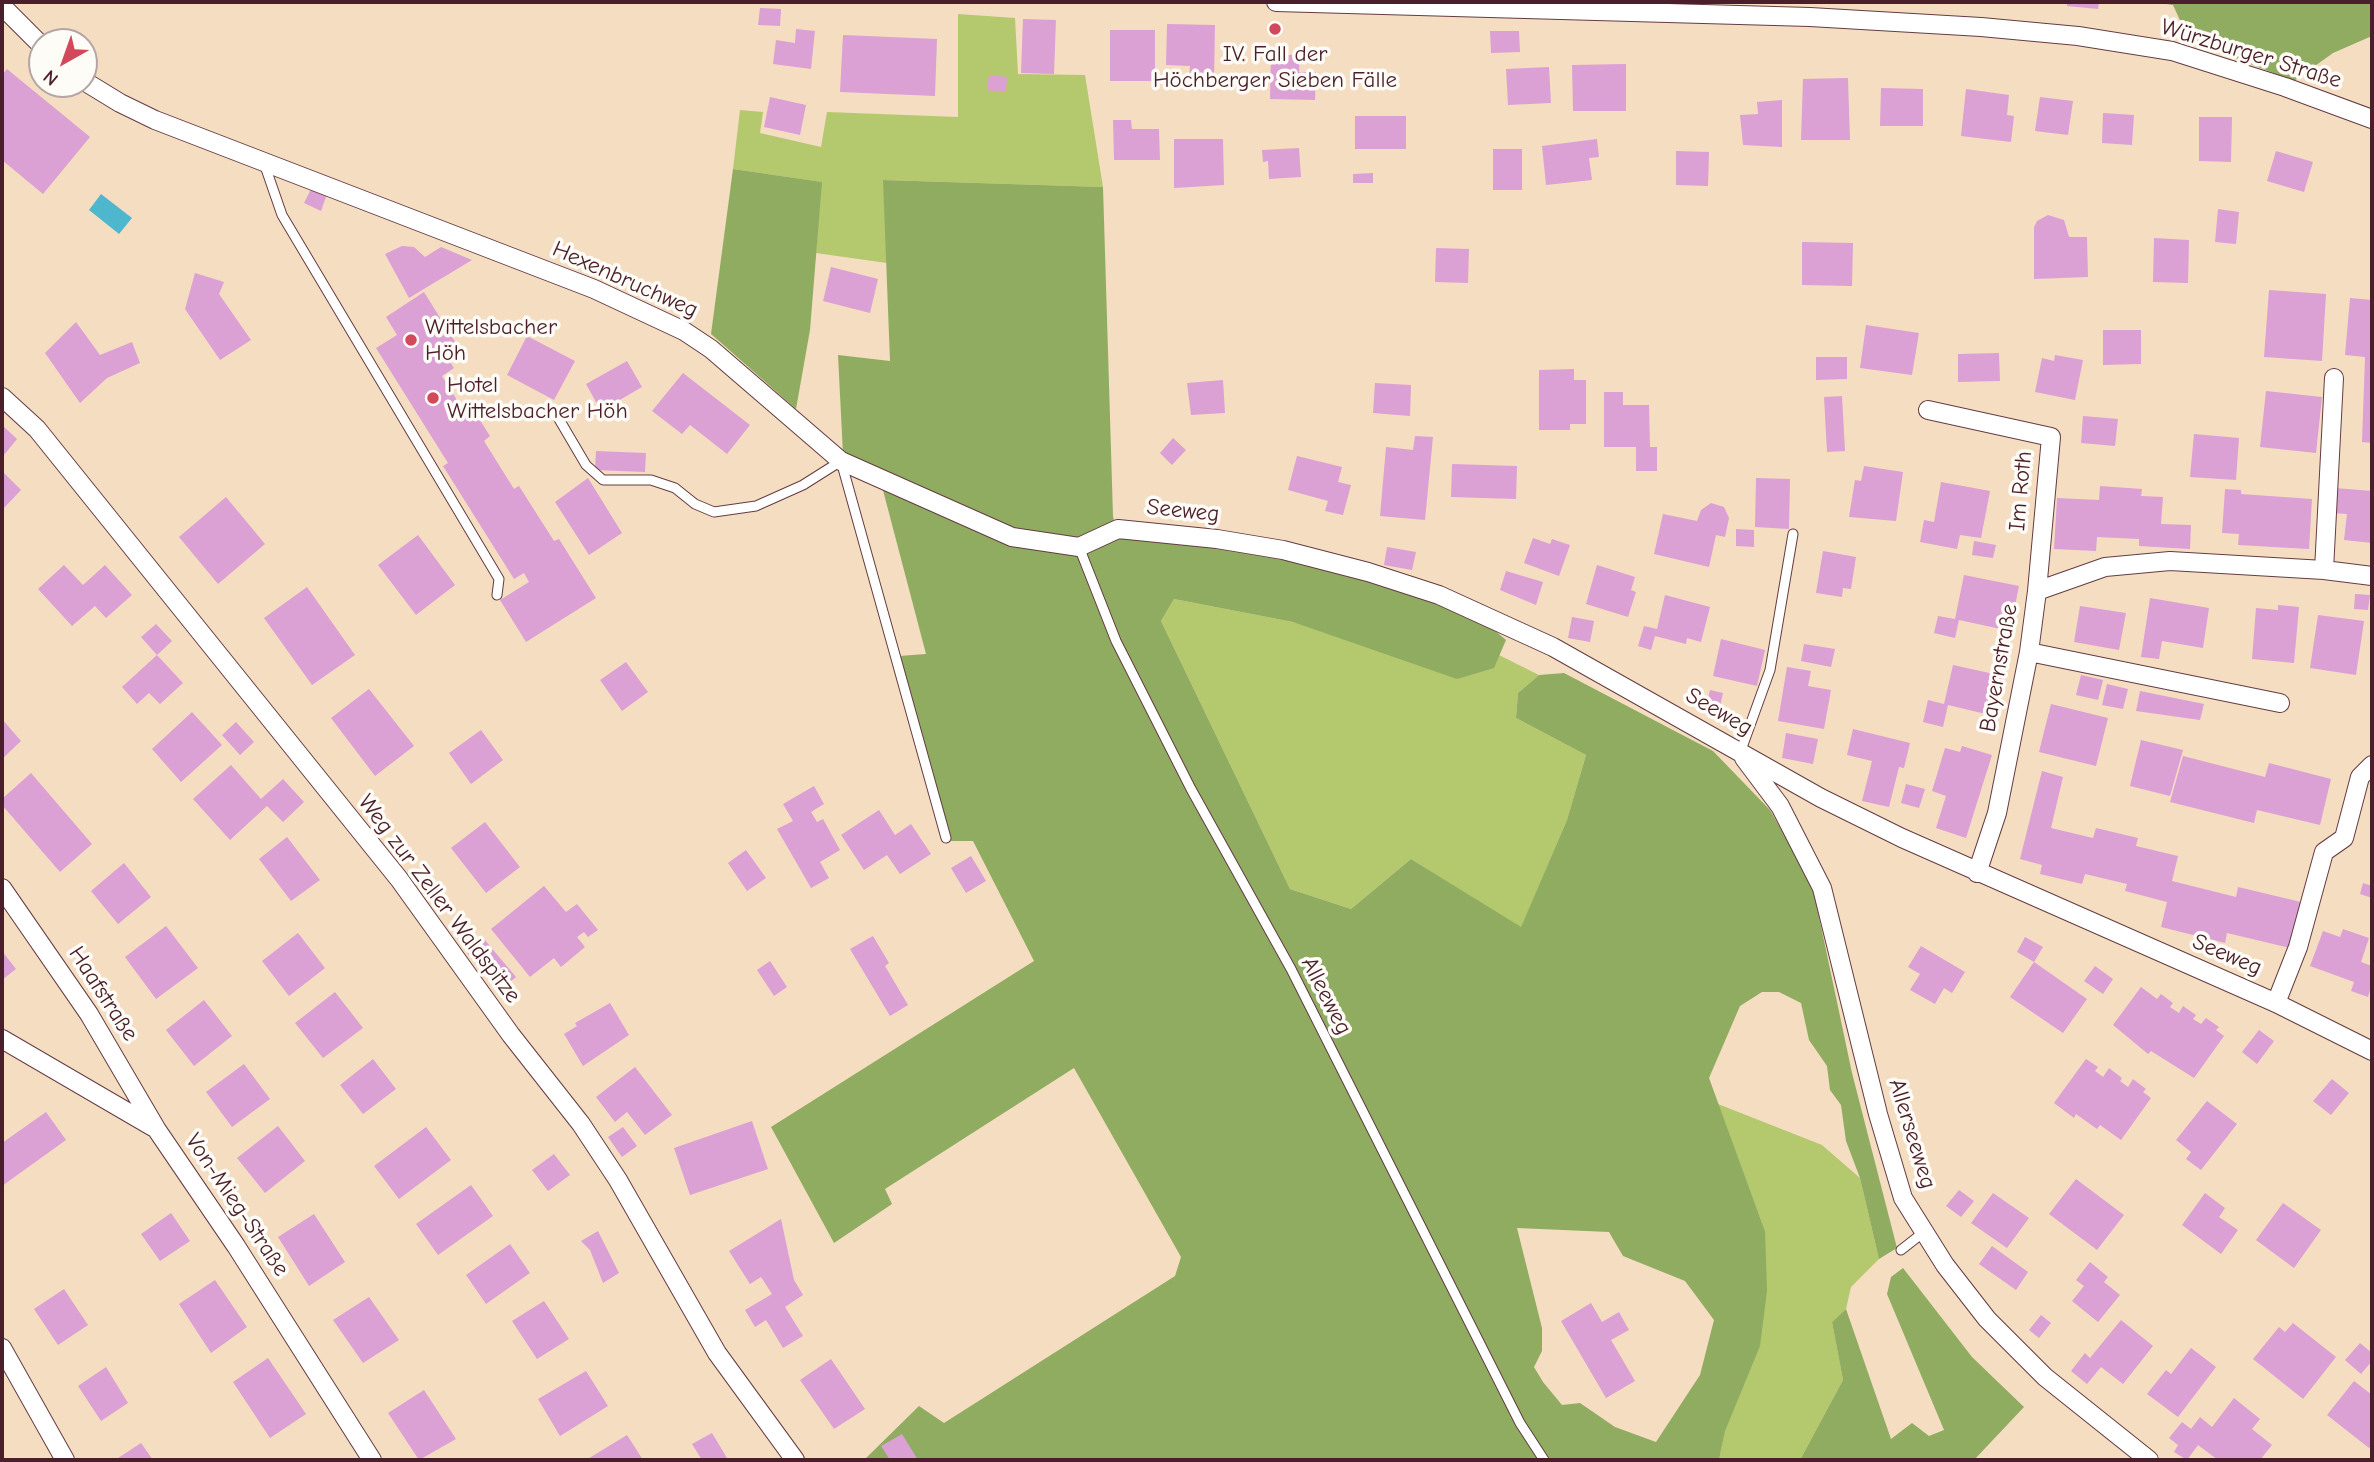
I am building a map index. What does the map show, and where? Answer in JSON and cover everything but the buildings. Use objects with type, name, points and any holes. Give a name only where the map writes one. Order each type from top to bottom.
[{"type":"street","name":"Würzburger Straße","points":[[1276,2],[1810,17],[1981,27],[2078,36],[2172,51],[2285,87],[2372,119]]},
{"type":"street","points":[[2,6],[28,32]]},
{"type":"street","name":"Hexenbruchweg","points":[[98,90],[155,120],[594,289],[684,331],[710,349],[841,461],[1012,537],[1079,547]]},
{"type":"street","points":[[2324,570],[2334,378]]},
{"type":"street","name":"Weg zur Zeller Waldspitze","points":[[2,397],[37,429],[398,879],[511,1035],[581,1124],[618,1180],[717,1353],[795,1460]]},
{"type":"street","name":"Im Roth","points":[[1928,410],[2051,437],[2037,591]]},
{"type":"street","name":"Seeweg","points":[[1079,547],[1118,529],[1217,539],[1283,550],[1368,572],[1439,595],[1553,647],[1844,809],[1977,873],[2276,1003],[2372,1051]]},
{"type":"street","name":"Bayernstraße","points":[[1977,873],[1997,813],[2029,652],[2037,591],[2105,567],[2171,561],[2324,570],[2372,576]]},
{"type":"street","points":[[2029,652],[2280,703]]},
{"type":"street","name":"Allerseeweg","points":[[1740,753],[1780,806],[1822,888],[1881,1126],[1903,1198],[1987,1320],[2045,1377],[2149,1460]]},
{"type":"street","name":"Seeweg","points":[[2276,1003],[2298,947],[2324,852],[2344,838],[2360,777],[2372,765]]},
{"type":"street","name":"Haafstraße","points":[[2,888],[89,1014],[157,1130]]},
{"type":"street","name":"Von-Mieg-Straße","points":[[2,1039],[157,1130],[236,1247],[372,1460]]},
{"type":"street","points":[[2,1348],[65,1460]]},
{"type":"lane","points":[[263,161],[282,215],[499,579],[497,595]]},
{"type":"lane","points":[[556,414],[586,465],[603,480],[651,480],[674,488],[695,504],[714,512],[756,506],[803,485],[841,461],[946,838]]},
{"type":"lane","points":[[1740,753],[1770,670],[1793,534]]},
{"type":"lane","name":"Alleeweg","points":[[1079,547],[1116,641],[1191,789],[1291,969],[1520,1423],[1544,1460]]},
{"type":"lane","points":[[1901,1250],[1924,1232]]},
{"type":"green space","points":[[2152,2],[2372,2],[2372,36],[2333,53],[2294,81],[2189,40],[2173,5]]},
{"type":"green space","points":[[958,14],[1015,18],[1018,74],[1085,75],[1103,187],[884,180],[887,263],[816,253],[821,182],[733,169],[740,110],[763,112],[760,133],[821,147],[827,112],[958,117]]},
{"type":"green space","points":[[733,169],[822,182],[810,330],[796,409],[711,334]]},
{"type":"green space","points":[[883,180],[1103,187],[1113,516],[1117,536],[1243,548],[1372,579],[1481,619],[1506,640],[1494,668],[1457,679],[1293,622],[1174,599],[1161,621],[1290,889],[1351,909],[1411,859],[1521,927],[1567,820],[1586,755],[1516,718],[1518,693],[1539,675],[1564,673],[1713,751],[1770,810],[1812,884],[1852,1073],[1897,1248],[1879,1259],[1860,1178],[1846,1141],[1841,1105],[1830,1090],[1827,1066],[1809,1040],[1801,1003],[1779,992],[1762,992],[1740,1006],[1709,1078],[1765,1231],[1767,1291],[1760,1346],[1725,1431],[1719,1460],[864,1460],[919,1406],[944,1423],[1175,1276],[1181,1257],[1074,1068],[885,1189],[892,1204],[834,1243],[771,1127],[1034,961],[973,841],[951,841],[899,656],[926,654],[879,475],[843,454],[838,355],[890,361]],"holes":[[[1517,1228],[1609,1232],[1623,1256],[1685,1281],[1714,1320],[1700,1375],[1656,1442],[1615,1427],[1580,1403],[1562,1405],[1534,1367],[1542,1351],[1542,1328]]]},
{"type":"green space","points":[[1174,599],[1293,622],[1493,668],[1499,655],[1539,675],[1518,693],[1516,718],[1586,755],[1567,820],[1521,928],[1411,859],[1351,909],[1290,889],[1161,621]]},
{"type":"green space","points":[[1718,1104],[1822,1145],[1860,1178],[1879,1259],[1851,1287],[1846,1309],[1832,1322],[1843,1380],[1800,1460],[1719,1460],[1765,1231]]},
{"type":"green space","points":[[1903,1268],[1972,1357],[2024,1407],[1974,1460],[1800,1460],[1843,1380],[1832,1322],[1846,1309],[1891,1439],[1912,1423],[1929,1436],[1944,1430],[1887,1294],[1891,1277]]},
{"type":"water","points":[[101,194],[132,218],[119,234],[89,210]]},
{"type":"place","name":"IV. Fall der Höchberger Sieben Fälle","points":[[1275,29]]},
{"type":"place","name":"Wittelsbacher Höh","points":[[411,340]]},
{"type":"place","name":"Hotel Wittelsbacher Höh","points":[[433,398]]}]
